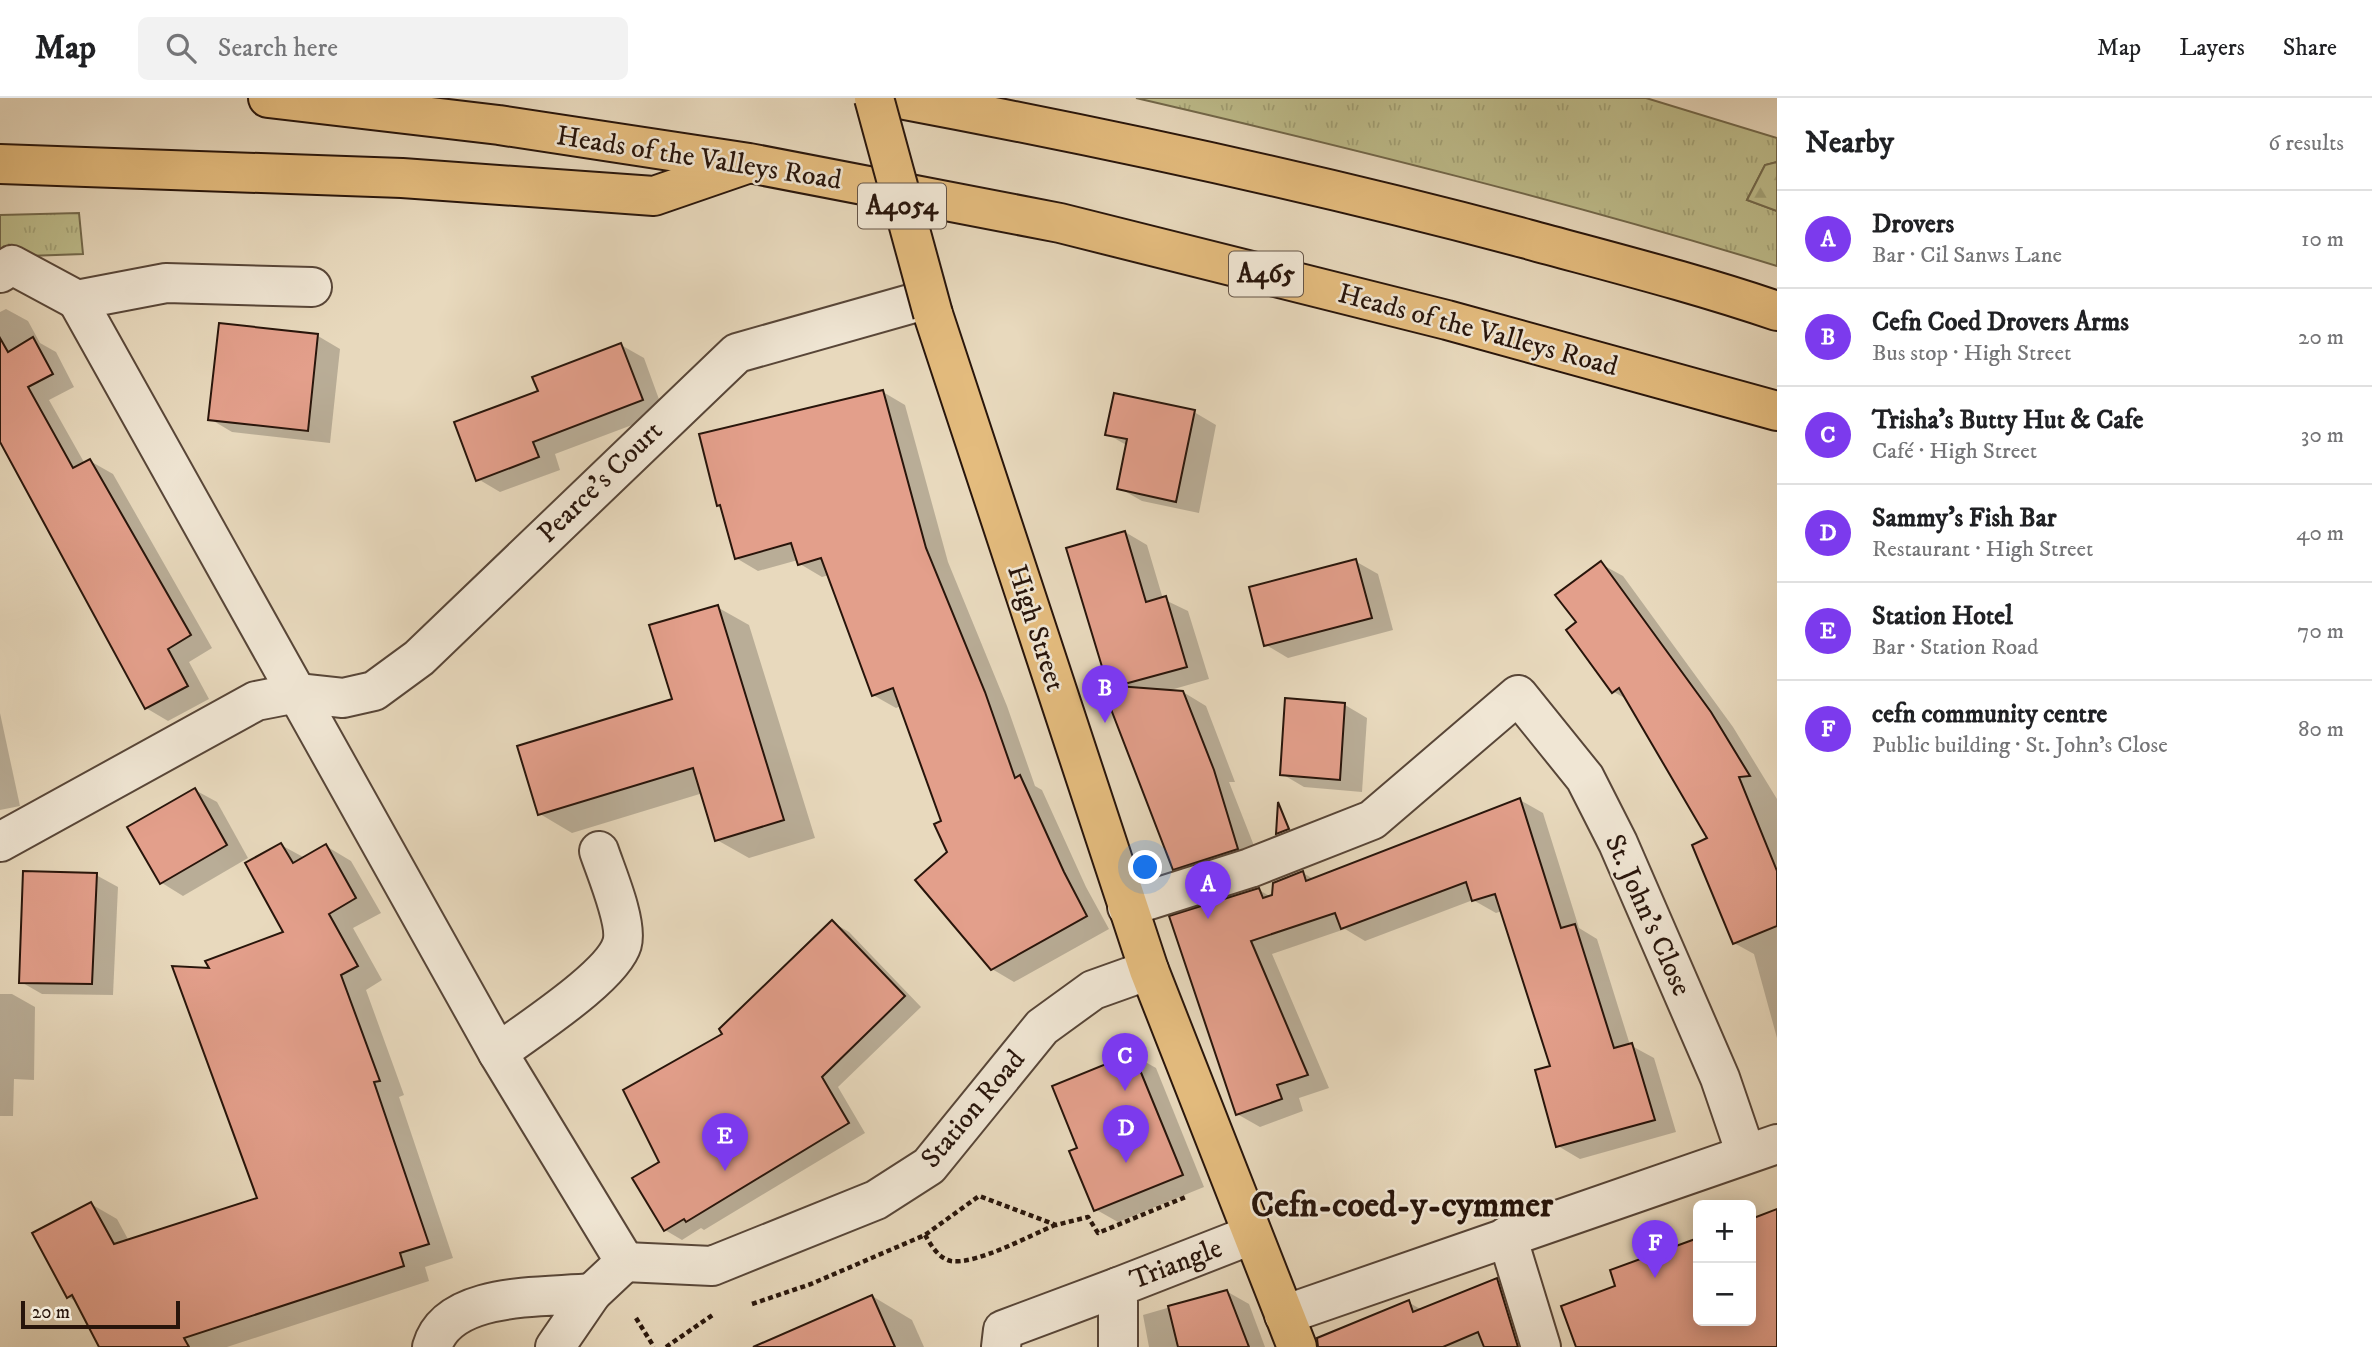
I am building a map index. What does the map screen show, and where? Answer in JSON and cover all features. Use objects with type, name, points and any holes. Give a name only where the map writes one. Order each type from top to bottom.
[{"type":"main road","name":"Heads of the Valleys Road","points":[[268,98],[499,125],[749,163],[1060,223],[1447,320],[1777,411]]},
{"type":"main road","name":"High Street","points":[[874,98],[919,307],[1149,970],[1291,1331]]},
{"type":"main road","points":[[895,98],[1068,130],[1382,200],[1714,289],[1777,310]]},
{"type":"main road","points":[[0,164],[402,178],[654,196],[749,163]]},
{"type":"street","points":[[0,273],[12,265],[77,300],[498,1053],[625,1262],[592,1293],[555,1347]]},
{"type":"street","points":[[77,300],[166,283],[312,287]]},
{"type":"street","name":"Pearce's Court","points":[[0,842],[256,701],[297,693],[343,698],[374,691],[419,658],[737,353],[919,307]]},
{"type":"street","name":"St. John's Close","points":[[1127,907],[1250,868],[1372,820],[1518,695],[1585,778],[1618,843],[1720,1078],[1761,1149]]},
{"type":"street","points":[[498,1053],[608,969],[622,943],[617,909],[599,851]]},
{"type":"street","name":"Station Road","points":[[625,1262],[712,1266],[876,1200],[929,1166],[1042,1027],[1093,990],[1149,970]]},
{"type":"street","points":[[1291,1331],[1507,1236],[1761,1149]]},
{"type":"street","name":"Triangle","points":[[1118,1347],[1118,1287],[1251,1235]]},
{"type":"street","points":[[1507,1236],[1541,1347]]},
{"type":"street","points":[[1001,1347],[1003,1330],[1118,1287]]},
{"type":"street","points":[[432,1347],[445,1321],[459,1311],[500,1301],[592,1293]]},
{"type":"path","points":[[925,1235],[935,1251],[950,1261],[971,1259],[1056,1225],[1088,1217],[1098,1234],[1200,1191]]},
{"type":"path","points":[[979,1196],[1056,1225]]},
{"type":"path","points":[[666,1347],[722,1308]]},
{"type":"green space","points":[[1136,98],[1646,98],[1777,138],[1777,162],[1765,165],[1747,200],[1777,211],[1777,266],[1458,176]]},
{"type":"green space","points":[[1777,162],[1777,211],[1747,200],[1765,165]]},
{"type":"green space","points":[[79,213],[83,254],[0,257],[0,215]]},
{"type":"building","points":[[219,323],[318,334],[308,431],[208,420]]},
{"type":"building","points":[[33,337],[53,374],[28,387],[73,468],[90,459],[191,635],[168,649],[188,686],[145,709],[0,442],[0,338],[8,352]]},
{"type":"building","points":[[621,343],[643,400],[533,442],[539,457],[476,481],[454,422],[538,391],[532,377]]},
{"type":"building","points":[[883,390],[926,548],[985,692],[1015,778],[1020,775],[1087,916],[991,970],[915,880],[947,852],[934,824],[941,821],[893,688],[872,696],[821,558],[798,565],[791,543],[735,559],[720,505],[717,506],[699,434]]},
{"type":"building","points":[[1114,393],[1195,410],[1176,502],[1117,489],[1127,439],[1105,435]]},
{"type":"building","points":[[1125,531],[1146,602],[1166,596],[1187,667],[1117,686],[1183,691],[1214,770],[1238,849],[1173,870],[1109,704],[1113,703],[1066,548]]},
{"type":"building","points":[[1356,559],[1372,618],[1264,646],[1249,587]]},
{"type":"building","points":[[1601,561],[1711,712],[1750,776],[1739,777],[1777,871],[1777,926],[1733,944],[1692,845],[1707,838],[1619,688],[1612,693],[1566,630],[1576,622],[1555,595]]},
{"type":"building","points":[[718,605],[784,820],[715,841],[693,768],[538,815],[517,746],[672,699],[649,625]]},
{"type":"building","points":[[1285,698],[1345,703],[1340,780],[1280,775]]},
{"type":"building","points":[[195,788],[227,845],[160,884],[127,827]]},
{"type":"building","points":[[1520,798],[1561,928],[1575,924],[1614,1048],[1632,1043],[1655,1120],[1556,1147],[1535,1070],[1550,1066],[1495,894],[1472,901],[1466,882],[1341,929],[1335,913],[1251,941],[1308,1075],[1277,1085],[1282,1099],[1236,1115],[1169,916],[1259,888],[1263,898],[1272,895],[1273,883],[1303,871],[1306,881]]},
{"type":"building","points":[[1278,802],[1289,829],[1276,834]]},
{"type":"building","points":[[281,843],[293,863],[326,844],[356,898],[329,914],[358,966],[341,975],[380,1081],[374,1082],[429,1244],[400,1253],[404,1266],[184,1338],[189,1347],[99,1347],[72,1295],[67,1298],[32,1233],[91,1202],[114,1244],[257,1198],[172,966],[209,968],[205,961],[283,932],[245,863]]},
{"type":"building","points":[[23,871],[97,873],[92,984],[19,983]]},
{"type":"building","points":[[832,920],[905,996],[822,1077],[849,1123],[686,1222],[684,1219],[664,1231],[632,1178],[659,1162],[623,1090],[722,1034],[719,1029]]},
{"type":"building","points":[[1133,1053],[1183,1175],[1094,1211],[1069,1151],[1077,1148],[1052,1086]]},
{"type":"building","points":[[1777,1209],[1777,1347],[1576,1347],[1561,1306],[1615,1286],[1610,1270],[1693,1240],[1693,1326],[1756,1326],[1756,1217]]},
{"type":"building","points":[[1497,1278],[1518,1347],[1484,1347],[1478,1332],[1443,1347],[1318,1347],[1317,1338],[1409,1300],[1413,1312]]},
{"type":"building","points":[[1227,1290],[1249,1347],[1178,1347],[1168,1306]]},
{"type":"building","points":[[872,1295],[895,1347],[753,1347]]},
{"type":"place","name":"Cefn Coed Drovers Arms","points":[[1105,723]]},
{"type":"place","name":"Drovers","points":[[1208,919]]},
{"type":"place","name":"Trisha's Butty Hut & Cafe","points":[[1125,1091]]},
{"type":"place","name":"Sammy's Fish Bar","points":[[1126,1163]]},
{"type":"place","name":"Station Hotel","points":[[725,1171]]},
{"type":"place","name":"cefn community centre","points":[[1655,1278]]},
{"type":"district","name":"Cefn-coed-y-cymmer","points":[[1402,1206]]}]
